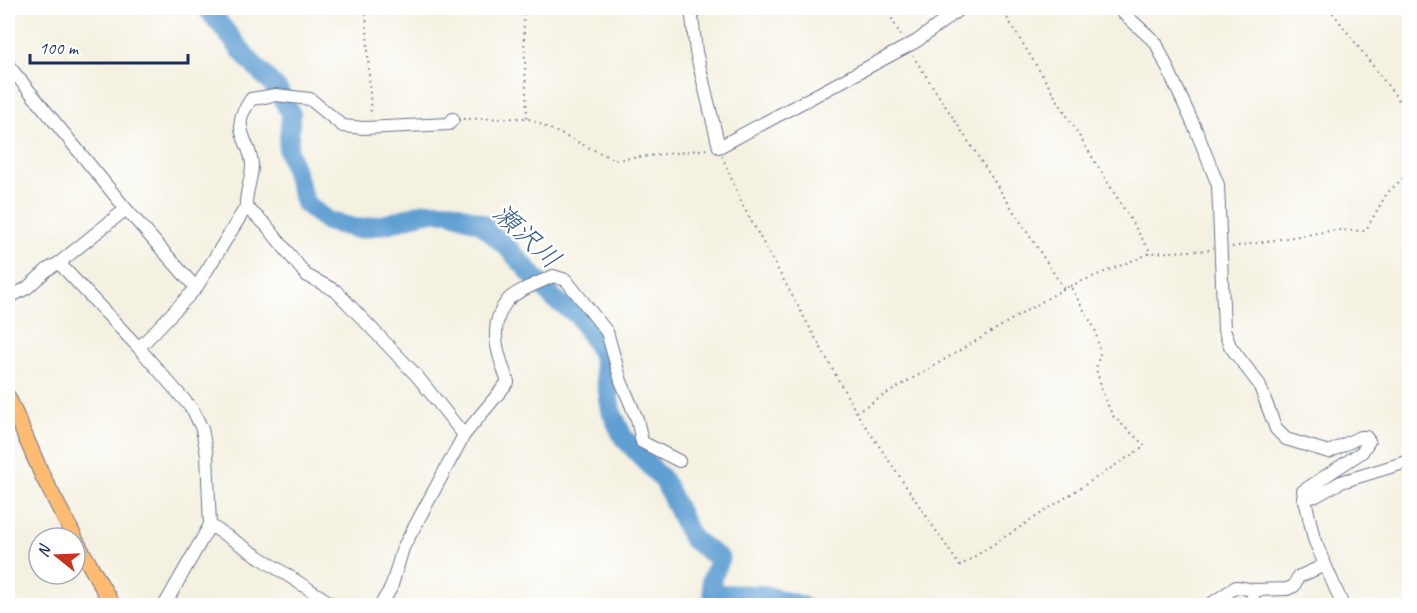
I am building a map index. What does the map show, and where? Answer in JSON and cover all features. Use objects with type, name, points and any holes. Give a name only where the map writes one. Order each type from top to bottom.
[{"type":"main road","points":[[8,397],[43,477],[69,526]]},
{"type":"main road","points":[[87,559],[113,606]]},
{"type":"street","points":[[691,8],[696,52],[719,147],[917,41],[961,8]]},
{"type":"street","points":[[1118,8],[1156,42],[1218,185],[1224,330],[1230,346],[1259,384],[1276,429],[1286,439],[1329,452],[1360,437],[1366,437],[1370,441],[1362,452],[1303,491],[1314,539],[1343,606]]},
{"type":"street","points":[[8,65],[126,209],[196,288]]},
{"type":"street","points":[[139,348],[196,288],[246,207],[245,195],[252,166],[248,145],[240,131],[241,116],[251,99],[276,95],[310,99],[343,126],[364,128],[449,124],[453,119]]},
{"type":"street","points":[[246,207],[266,225],[306,275],[336,291],[417,376],[464,435]]},
{"type":"street","points":[[8,298],[27,288],[126,209]]},
{"type":"street","points":[[59,263],[139,348],[193,410],[202,429],[207,455],[210,525],[164,606]]},
{"type":"street","points":[[380,606],[391,588],[404,548],[464,435],[508,382],[496,348],[496,321],[508,300],[535,284],[553,276],[566,280],[607,332],[621,381],[637,419],[642,442],[679,461]]},
{"type":"street","points":[[1303,498],[1316,496],[1341,482],[1410,461]]},
{"type":"street","points":[[210,525],[335,606]]},
{"type":"street","points":[[1208,606],[1236,587],[1256,590],[1287,589],[1294,586],[1298,577],[1325,565]]},
{"type":"street","points":[[1250,606],[1256,590]]},
{"type":"path","points":[[366,8],[371,120]]},
{"type":"path","points":[[523,8],[526,118]]},
{"type":"path","points":[[886,8],[907,46],[1064,289]]},
{"type":"path","points":[[1001,8],[1151,253]]},
{"type":"path","points":[[1329,8],[1410,115]]},
{"type":"path","points":[[453,119],[526,118],[615,160],[719,147],[743,206],[856,412],[960,566],[1145,446],[1113,416],[1105,399],[1096,369],[1100,353],[1095,329],[1070,286]]},
{"type":"path","points":[[856,412],[1064,289],[1151,253],[1219,250],[1336,230],[1363,231],[1387,193],[1410,172]]},
{"type":"waterway","name":"瀬沢川","points":[[207,8],[249,60],[278,90],[291,114],[288,150],[305,203],[327,221],[358,229],[391,223],[425,212],[450,212],[481,223],[510,250],[554,299],[578,315],[602,354],[611,411],[623,437],[664,481],[692,539],[720,559],[711,581],[713,594],[764,595],[802,606]]}]
